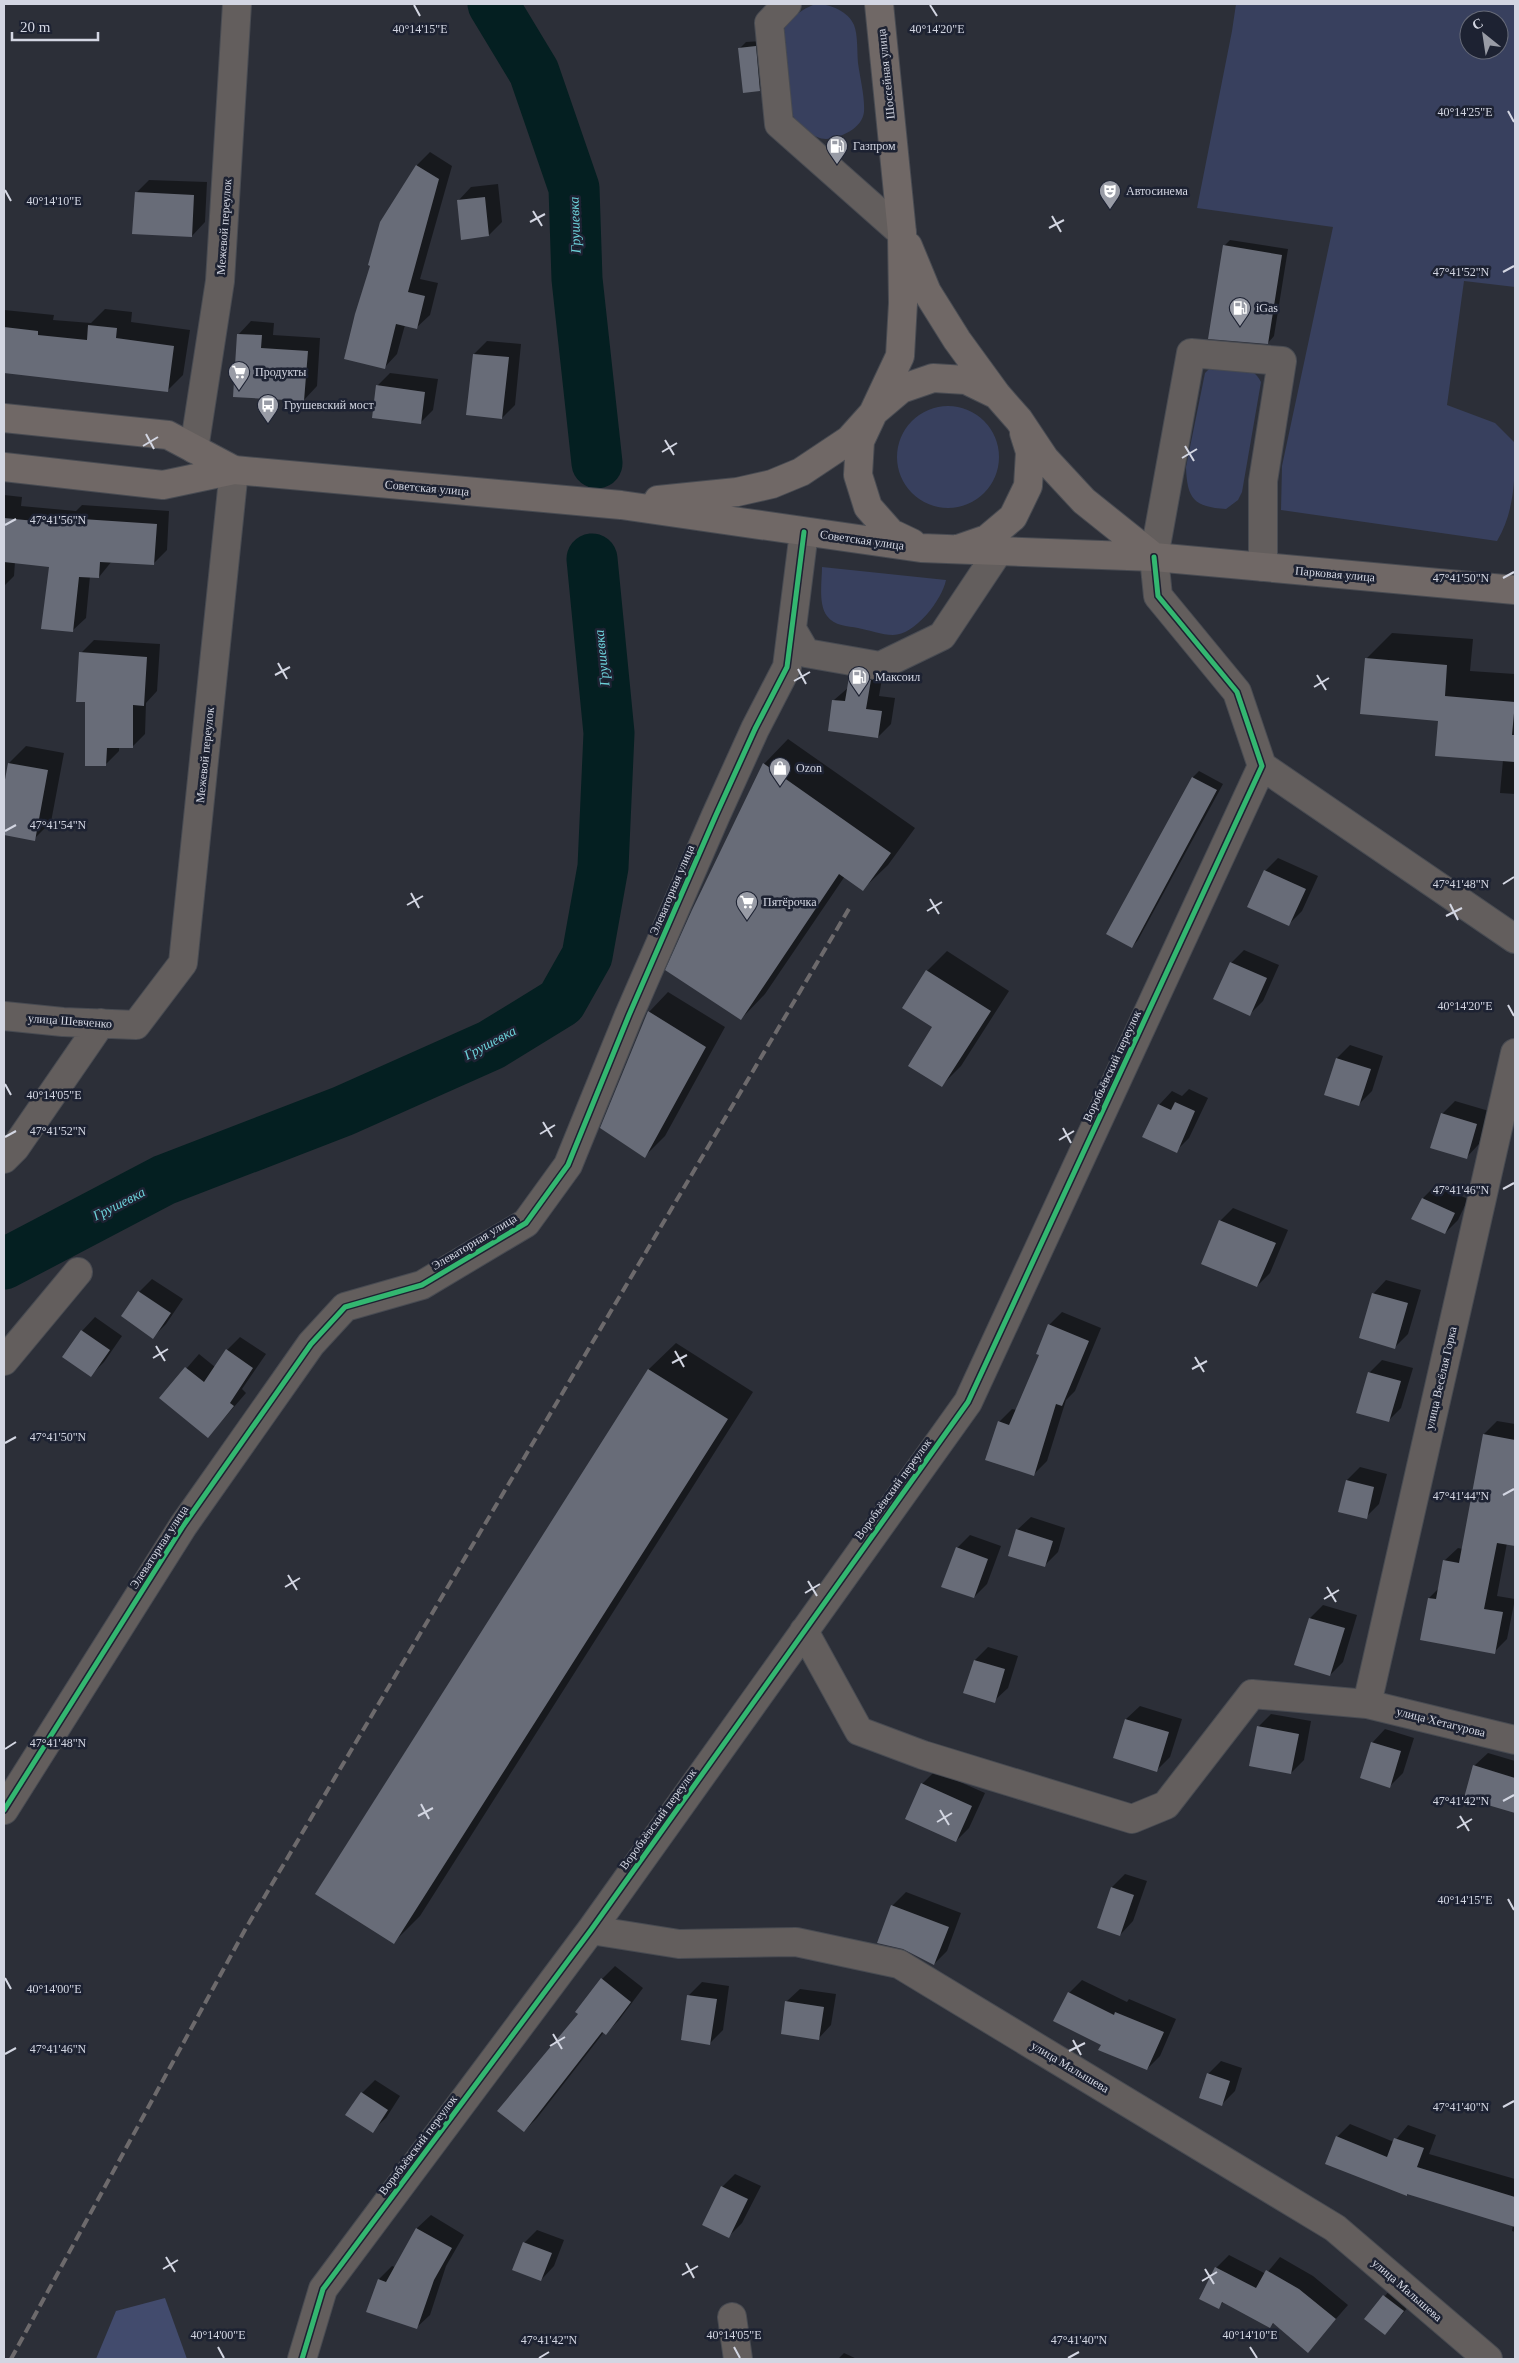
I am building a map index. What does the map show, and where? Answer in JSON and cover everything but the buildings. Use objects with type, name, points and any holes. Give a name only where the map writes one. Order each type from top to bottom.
[{"type":"main road","name":"Шоссейная улица","points":[[879,4],[902,233]]},
{"type":"main road","points":[[902,233],[928,292],[957,340],[997,395],[1019,420],[1045,459],[1084,501],[1154,557]]},
{"type":"main road","points":[[902,233],[903,303],[900,356],[860,441],[858,475],[868,507],[891,533],[921,548]]},
{"type":"main road","points":[[875,411],[901,389],[933,378],[966,380],[997,395]]},
{"type":"main road","name":"Советская улица","points":[[620,505],[737,492],[772,484],[802,472],[849,440],[875,411]]},
{"type":"main road","name":"Советская улица","points":[[4,418],[168,435],[234,470]]},
{"type":"main road","points":[[955,550],[987,539],[1013,516],[1028,486],[1030,452],[1019,420]]},
{"type":"main road","name":"Советская улица","points":[[4,467],[163,484],[234,470],[620,505],[921,548],[998,552]]},
{"type":"main road","name":"Парковая улица","points":[[998,552],[1154,557],[1515,590]]},
{"type":"street","name":"Межевой переулок","points":[[194,448],[220,281],[237,4]]},
{"type":"street","points":[[787,4],[769,23],[779,124],[902,233]]},
{"type":"street","points":[[1264,567],[1263,481],[1282,362],[1191,353],[1154,557],[1158,596],[1236,692],[1262,766],[1515,939]]},
{"type":"street","name":"Межевой переулок","points":[[136,1025],[183,963],[234,470]]},
{"type":"street","name":"Элеваторная улица","points":[[5,1804],[60,1722],[183,1526],[311,1344],[345,1307],[422,1285],[526,1223],[568,1165],[629,1015],[716,815],[755,729],[787,667],[804,532]]},
{"type":"street","points":[[792,629],[806,653],[880,666],[942,636],[998,552]]},
{"type":"street","name":"Воробьёвский переулок","points":[[302,2359],[323,2289],[591,1930],[968,1402],[1262,766]]},
{"type":"street","name":"улица Шевченко","points":[[4,1016],[136,1025]]},
{"type":"street","points":[[4,1159],[15,1148],[101,1023]]},
{"type":"street","name":"улица Весёлая Горка","points":[[1367,1704],[1515,1053]]},
{"type":"street","points":[[4,1360],[78,1272]]},
{"type":"street","name":"улица Хетагурова","points":[[804,1631],[859,1731],[923,1755],[1132,1818],[1166,1805],[1252,1694],[1367,1704],[1515,1740]]},
{"type":"street","name":"улица Малышева","points":[[591,1930],[679,1944],[796,1942],[899,1964],[1335,2228],[1488,2359]]},
{"type":"street","points":[[732,2317],[738,2359]]},
{"type":"shaded area","points":[[816,4],[838,9],[848,16],[854,25],[864,100],[864,112],[855,128],[838,137],[826,139],[817,137],[807,131],[793,116],[782,50],[782,36],[786,25],[800,12]]},
{"type":"shaded area","points":[[1236,4],[1515,4],[1515,287],[1464,281],[1447,405],[1495,423],[1515,443],[1511,506],[1497,541],[1281,510],[1282,466],[1333,227],[1197,208]]},
{"type":"shaded area","points":[[1215,363],[1247,368],[1261,382],[1242,492],[1238,500],[1226,509],[1206,506],[1194,499],[1188,487],[1186,467],[1205,373]]},
{"type":"shaded area","points":[[948,406],[967,410],[984,421],[995,438],[999,457],[995,476],[984,493],[967,504],[948,508],[929,504],[912,493],[901,476],[897,457],[901,438],[912,421],[929,410]]},
{"type":"shaded area","points":[[822,567],[946,580],[939,597],[918,623],[901,633],[889,635],[841,625],[833,622],[827,616],[822,605]]},
{"type":"shaded area","points":[[165,2298],[187,2359],[96,2359],[116,2311]]},
{"type":"waterway","name":"Грушевка","points":[[493,4],[534,72],[574,188],[577,279],[597,463]]},
{"type":"waterway","name":"Грушевка","points":[[4,1264],[164,1180],[343,1111],[491,1045],[561,1002],[587,956],[603,867],[609,733],[592,559]]},
{"type":"railway","points":[[11,2359],[246,1928],[850,907]]},
{"type":"cycle path","points":[[4,1810],[183,1526],[311,1344],[345,1307],[422,1285],[526,1223],[568,1165],[629,1015],[716,815],[755,729],[787,667],[804,532]]},
{"type":"cycle path","points":[[302,2359],[323,2289],[591,1930],[968,1402],[1262,766],[1237,692],[1158,596],[1154,557]]},
{"type":"place","name":"Газпром","points":[[837,165]]},
{"type":"place","name":"Автосинема","points":[[1110,210]]},
{"type":"place","name":"iGas","points":[[1240,327]]},
{"type":"place","name":"Продукты","points":[[239,391]]},
{"type":"place","name":"Грушевский мост","points":[[268,424]]},
{"type":"place","name":"Максоил","points":[[859,696]]},
{"type":"place","name":"Ozon","points":[[780,787]]},
{"type":"place","name":"Пятёрочка","points":[[747,921]]}]
